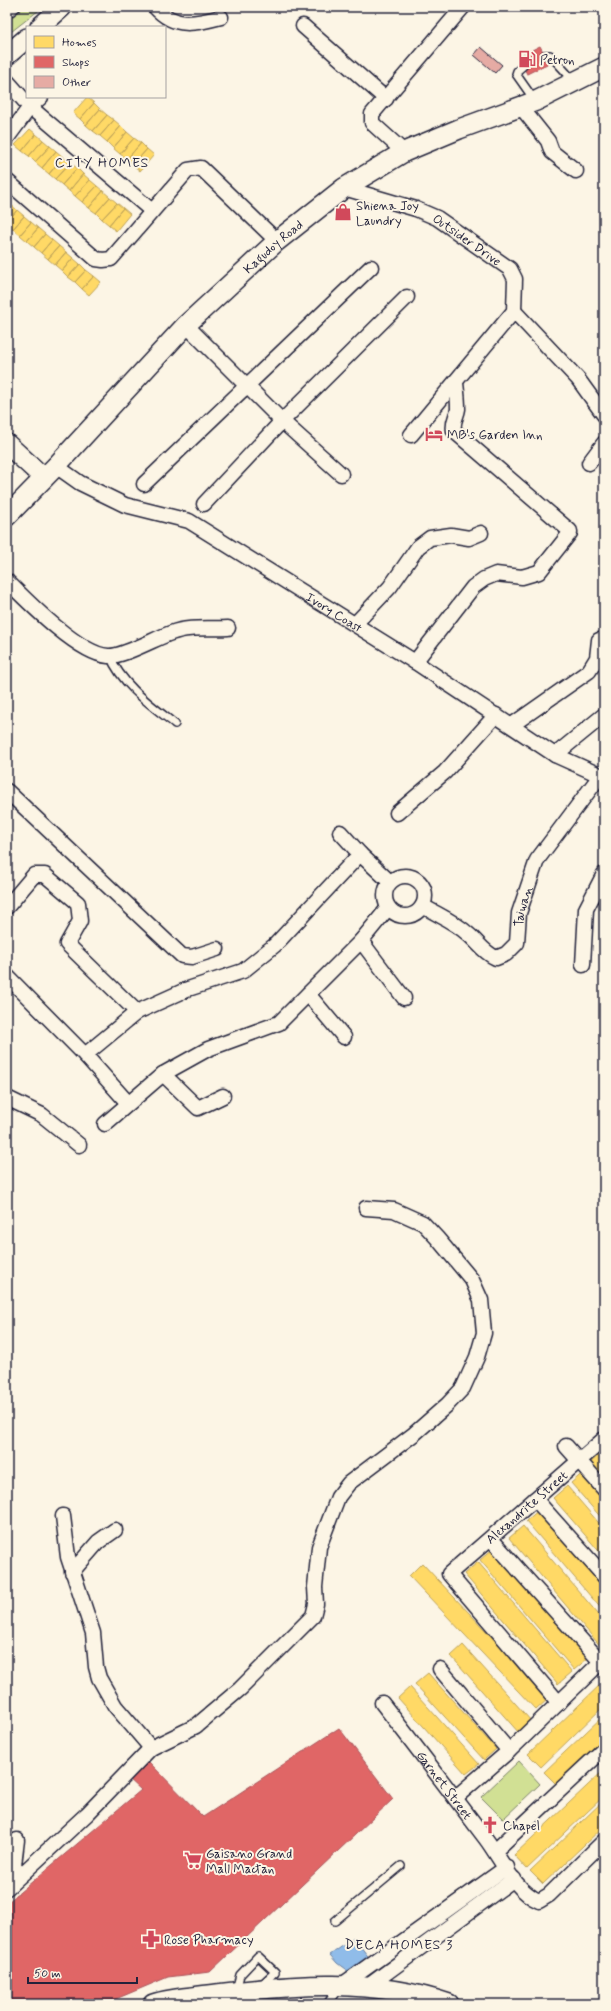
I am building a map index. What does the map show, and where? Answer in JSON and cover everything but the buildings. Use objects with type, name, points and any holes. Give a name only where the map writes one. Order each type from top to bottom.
[{"type":"street","points":[[41,26],[62,7]]},
{"type":"street","points":[[155,7],[163,16],[176,22],[198,23],[221,16]]},
{"type":"street","points":[[404,152],[371,120],[372,114],[463,7]]},
{"type":"street","points":[[303,26],[386,99]]},
{"type":"street","points":[[7,55],[26,39]]},
{"type":"street","name":"Kagudoy Road","points":[[7,516],[50,472],[186,325],[277,241],[344,188],[404,152],[459,129],[528,104],[604,67]]},
{"type":"street","points":[[7,81],[30,107],[152,211]]},
{"type":"street","points":[[7,138],[30,107],[40,98]]},
{"type":"street","points":[[528,104],[548,141],[552,152],[576,171]]},
{"type":"street","points":[[7,181],[96,259],[111,259],[188,170],[201,168],[277,241]]},
{"type":"street","name":"Outsider Drive","points":[[344,188],[416,209],[437,218],[510,269],[515,279],[514,312]]},
{"type":"street","points":[[144,484],[371,267]]},
{"type":"street","points":[[204,504],[282,421],[407,297]]},
{"type":"street","points":[[411,435],[514,312],[578,379],[604,415]]},
{"type":"street","points":[[186,325],[248,385],[282,421],[341,474]]},
{"type":"street","points":[[415,662],[473,587],[484,579],[496,574],[522,577],[539,572],[570,533],[570,531],[454,431],[452,423],[458,405],[456,382]]},
{"type":"street","points":[[589,463],[604,443]]},
{"type":"street","points":[[7,444],[50,472]]},
{"type":"street","name":"Ivory Coast","points":[[50,472],[80,483],[125,505],[189,521],[415,662],[555,754],[602,776]]},
{"type":"street","points":[[355,624],[390,587],[418,547],[430,538],[451,535],[469,538],[481,533]]},
{"type":"street","points":[[7,581],[32,606],[83,648],[96,654],[110,656],[158,640],[171,632],[228,628]]},
{"type":"street","points":[[512,725],[589,671],[595,664],[597,658],[599,640]]},
{"type":"street","points":[[397,813],[445,772],[496,715]]},
{"type":"street","points":[[555,754],[604,715]]},
{"type":"street","name":"Taiwan","points":[[423,906],[456,924],[469,934],[485,952],[496,958],[506,954],[517,943],[519,913],[537,860],[602,776]]},
{"type":"street","points":[[7,791],[182,956],[192,957],[217,949]]},
{"type":"street","points":[[340,832],[360,854],[390,882]]},
{"type":"street","points":[[85,1055],[137,1012],[188,989],[243,971],[275,945],[360,854]]},
{"type":"street","points":[[583,966],[586,909],[604,874]]},
{"type":"street","points":[[7,907],[34,875],[45,875],[78,903],[80,920],[67,944],[137,1012]]},
{"type":"street","points":[[401,876],[414,878],[424,887],[426,894],[423,906],[413,915],[406,916],[393,913],[388,908],[384,895],[390,882],[401,876]]},
{"type":"street","points":[[105,1124],[163,1074],[208,1049],[279,1023],[361,940],[388,908]]},
{"type":"street","points":[[361,940],[404,998]]},
{"type":"street","points":[[7,976],[85,1055],[128,1103]]},
{"type":"street","points":[[308,994],[344,1038]]},
{"type":"street","points":[[163,1074],[198,1108],[223,1096]]},
{"type":"street","points":[[7,1098],[42,1115],[79,1145]]},
{"type":"street","points":[[7,1888],[87,1814],[151,1748],[196,1726],[240,1689],[313,1616],[316,1604],[319,1547],[338,1497],[350,1483],[447,1406],[463,1388],[477,1357],[484,1334],[481,1300],[472,1280],[423,1223],[394,1210],[366,1208]]},
{"type":"street","name":"Alexandrite Street","points":[[559,1703],[449,1574],[604,1439]]},
{"type":"street","points":[[566,1446],[604,1489]]},
{"type":"street","points":[[535,1499],[604,1576]]},
{"type":"street","points":[[63,1516],[68,1557],[93,1633],[96,1667],[99,1678],[115,1706],[151,1748]]},
{"type":"street","points":[[72,1572],[98,1542],[115,1530]]},
{"type":"street","points":[[455,1798],[509,1751],[603,1661],[491,1539]]},
{"type":"street","points":[[440,1669],[509,1751]]},
{"type":"street","name":"Garnet Street","points":[[382,1703],[495,1851],[510,1873],[530,1897],[539,1901],[549,1895],[604,1841]]},
{"type":"street","points":[[495,1851],[604,1750]]},
{"type":"street","points":[[7,1882],[14,1865],[17,1840]]},
{"type":"street","points":[[342,1985],[510,1873]]},
{"type":"street","points":[[367,1987],[510,1873]]},
{"type":"street","points":[[153,2004],[182,2001],[256,1989],[342,1985],[367,1987],[413,1999],[427,1996],[449,2004]]},
{"type":"lane","points":[[7,15],[17,7]]},
{"type":"lane","points":[[545,55],[550,55],[575,82]]},
{"type":"lane","points":[[523,66],[517,71],[516,74],[528,104]]},
{"type":"lane","points":[[110,656],[115,668],[140,696],[175,724]]},
{"type":"lane","points":[[335,1921],[400,1866]]},
{"type":"lane","points":[[236,1992],[240,1975],[258,1956],[275,1972],[256,1989]]},
{"type":"lane","points":[[327,2004],[342,1985]]},
{"type":"green space","points":[[7,7],[43,7],[7,35]]},
{"type":"green space","points":[[519,1761],[540,1784],[503,1819],[481,1797]]},
{"type":"water","points":[[354,1938],[370,1959],[349,1972],[337,1963],[330,1955]]},
{"type":"place","name":"Petron","points":[[527,59]]},
{"type":"place","name":"Shiena Joy Laundry","points":[[343,212]]},
{"type":"place","name":"MB's Garden Inn","points":[[434,434]]},
{"type":"place","name":"Chapel","points":[[490,1825]]},
{"type":"place","name":"Gaisano Grand Mall Mactan","points":[[193,1860]]},
{"type":"place","name":"Rose Pharmacy","points":[[151,1939]]},
{"type":"district","name":"CITY HOMES","points":[[102,162]]},
{"type":"district","name":"DECA HOMES 3","points":[[399,1944]]}]
